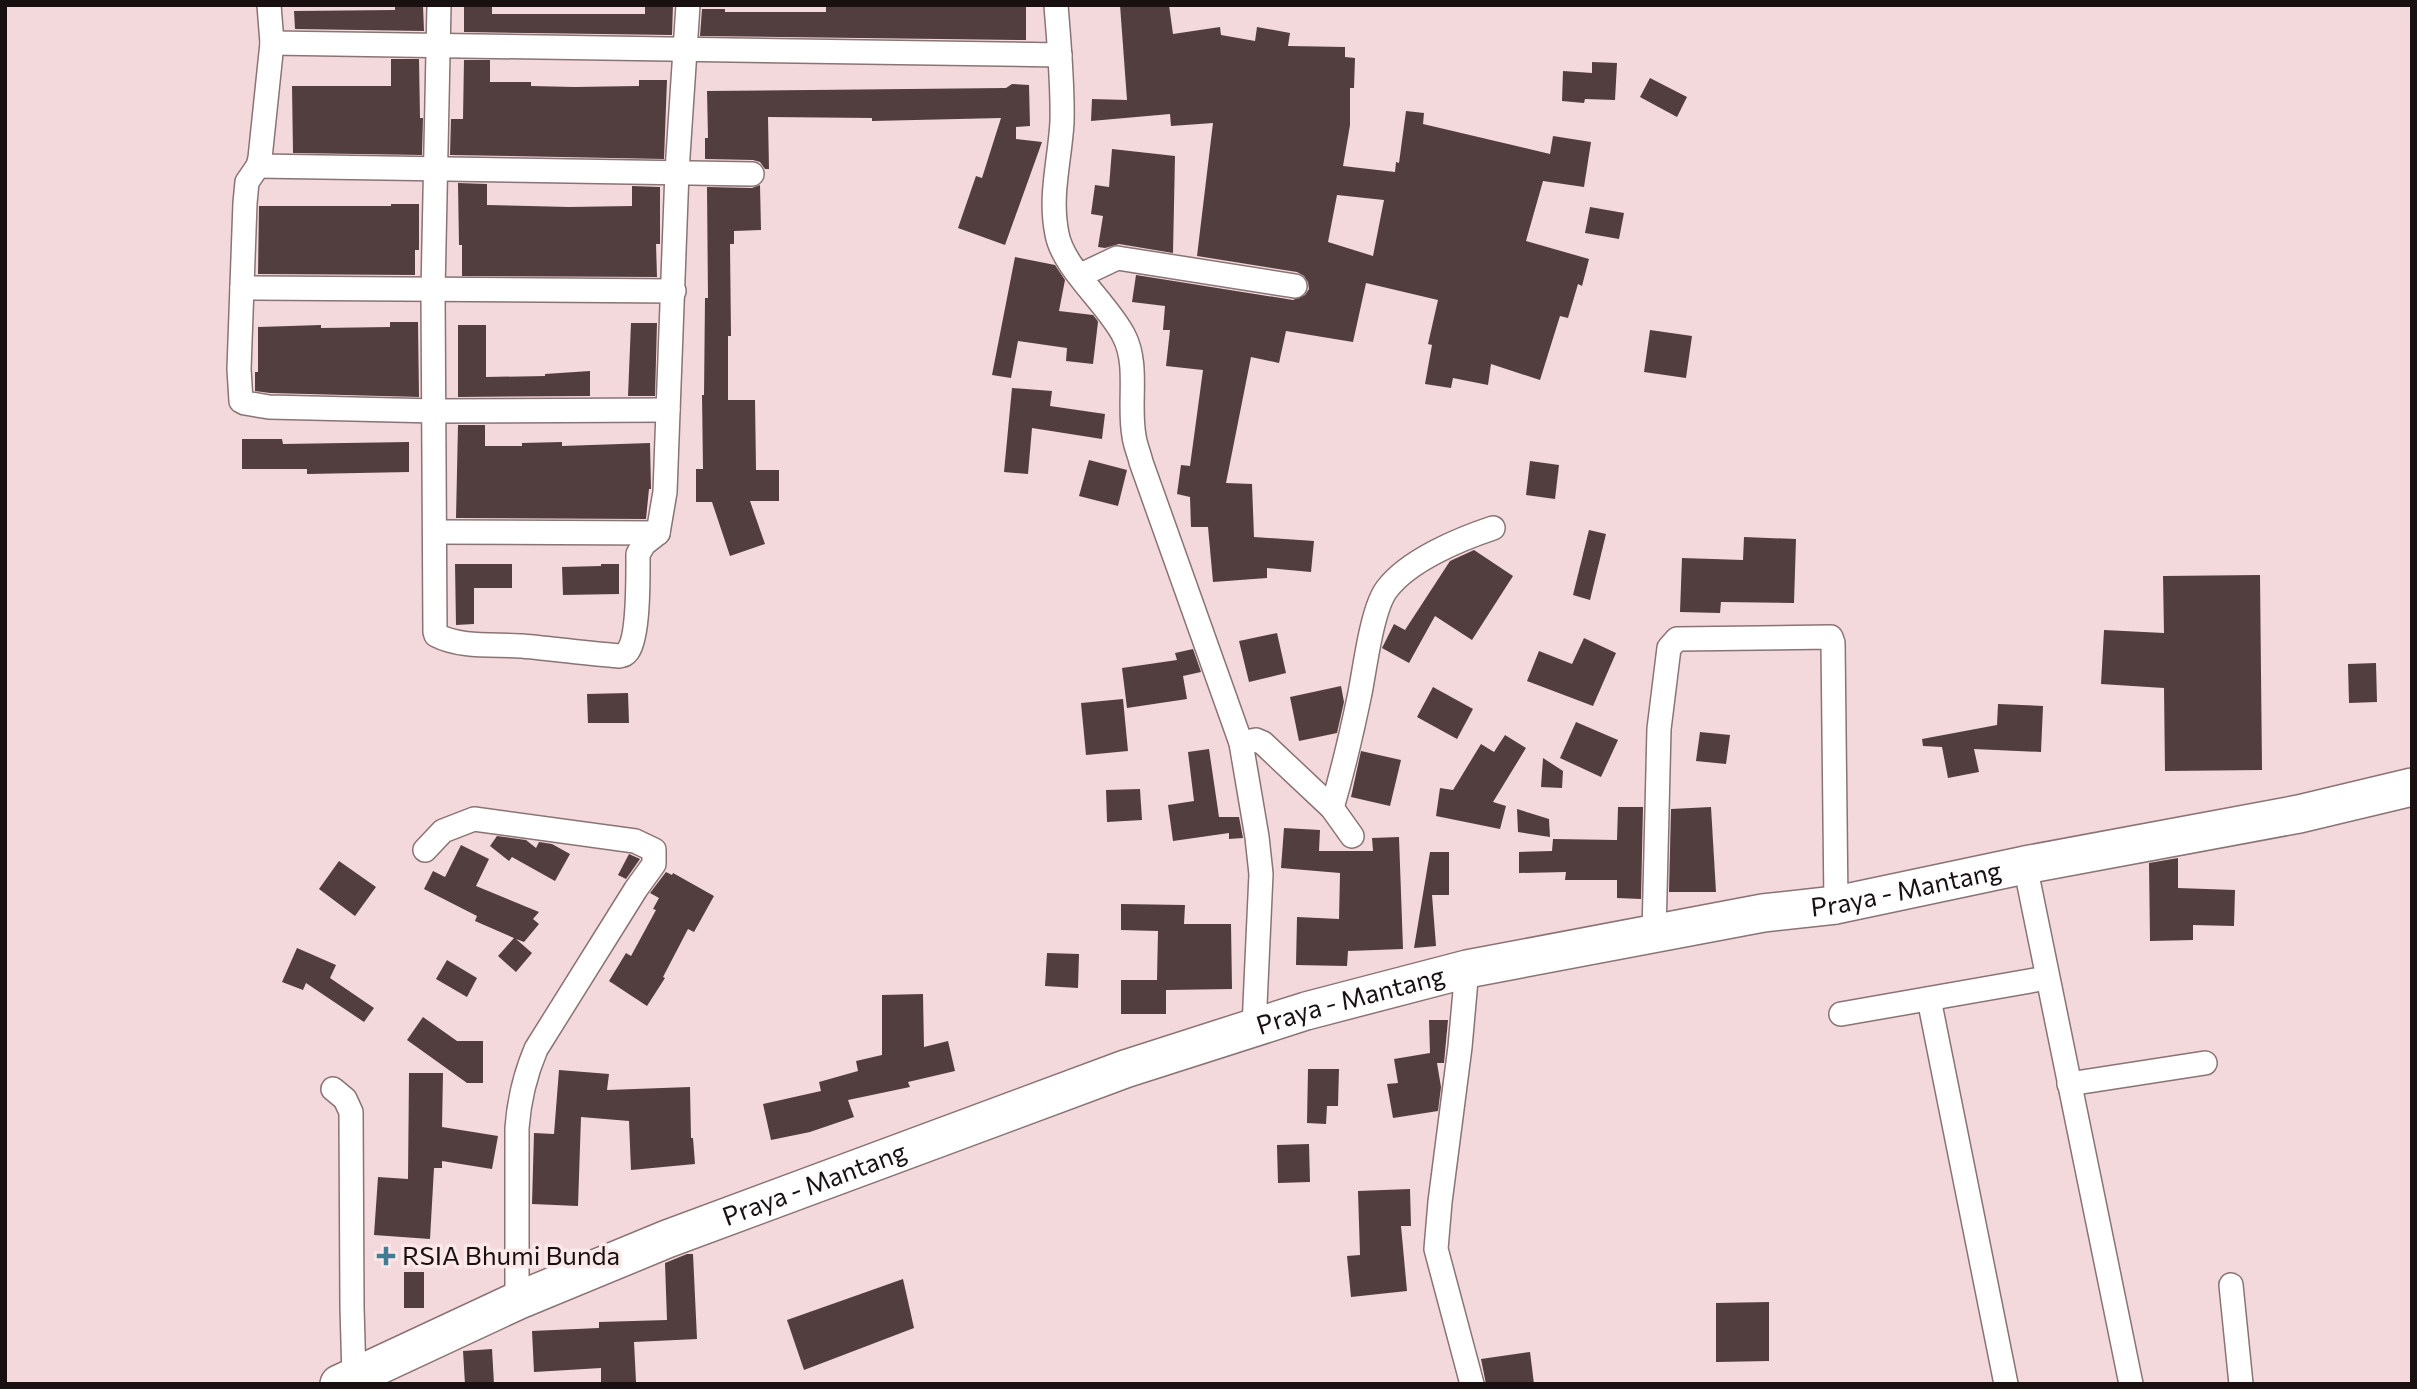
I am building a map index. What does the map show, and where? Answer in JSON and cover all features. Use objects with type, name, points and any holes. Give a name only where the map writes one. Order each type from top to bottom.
[{"type":"main road","name":"Praya - Mantang","points":[[347,1381],[517,1301],[679,1234],[1125,1069],[1306,1011],[1467,969],[1763,913],[1836,905],[2025,865],[2299,814],[2412,787]]},
{"type":"street","points":[[269,5],[272,43],[258,166],[250,177],[245,192],[241,401],[269,407],[435,411],[668,410]]},
{"type":"street","points":[[439,5],[433,290],[436,635],[478,644],[619,656],[629,650],[634,631],[639,552],[644,544],[658,533],[665,492],[677,171],[688,5]]},
{"type":"street","points":[[1056,5],[1062,125],[1054,178],[1057,238],[1065,255],[1125,337],[1130,355],[1133,435],[1188,599],[1241,743],[1261,874],[1254,1027]]},
{"type":"street","points":[[272,43],[1060,55]]},
{"type":"street","points":[[258,166],[752,174]]},
{"type":"street","points":[[1081,275],[1117,258],[1295,286]]},
{"type":"street","points":[[242,288],[674,291]]},
{"type":"street","points":[[1332,808],[1347,757],[1373,626],[1386,590],[1408,570],[1434,553],[1465,537],[1493,528]]},
{"type":"street","points":[[435,532],[658,533]]},
{"type":"street","points":[[1654,933],[1659,729],[1669,648],[1677,639],[1830,637],[1833,643],[1836,905]]},
{"type":"street","points":[[1241,743],[1256,740],[1263,743],[1332,808],[1352,836]]},
{"type":"street","points":[[425,850],[443,831],[474,819],[635,841],[654,850],[654,864],[636,888],[536,1049],[525,1076],[518,1106],[517,1128],[517,1301]]},
{"type":"street","points":[[2025,865],[2131,1384]]},
{"type":"street","points":[[1467,969],[1461,1047],[1436,1249],[1472,1384]]},
{"type":"street","points":[[1841,1014],[2047,978]]},
{"type":"street","points":[[1929,999],[2006,1384]]},
{"type":"street","points":[[2069,1084],[2205,1063]]},
{"type":"street","points":[[333,1089],[345,1099],[351,1112],[352,1307],[347,1381]]},
{"type":"street","points":[[2231,1286],[2241,1384]]},
{"type":"building","points":[[395,5],[423,5],[424,31],[295,29],[294,11],[395,10]]},
{"type":"building","points":[[464,5],[492,5],[492,14],[645,14],[645,5],[673,5],[672,35],[464,32]]},
{"type":"building","points":[[826,5],[1026,7],[1026,40],[700,36],[702,9],[725,9],[725,12],[826,12]]},
{"type":"building","points":[[1120,5],[1169,5],[1173,34],[1220,27],[1221,35],[1255,41],[1257,27],[1290,33],[1288,46],[1345,47],[1345,57],[1355,58],[1354,88],[1350,88],[1350,125],[1343,166],[1395,172],[1396,162],[1399,163],[1406,111],[1424,113],[1423,124],[1550,154],[1553,136],[1591,142],[1584,187],[1543,181],[1526,241],[1589,259],[1582,286],[1578,284],[1568,318],[1560,316],[1540,380],[1491,364],[1488,385],[1453,378],[1451,388],[1425,384],[1432,345],[1428,344],[1438,300],[1366,283],[1353,342],[1286,331],[1279,363],[1251,357],[1226,483],[1252,484],[1254,537],[1314,541],[1311,572],[1267,568],[1267,578],[1213,582],[1208,527],[1191,527],[1190,497],[1177,494],[1181,465],[1190,466],[1203,370],[1166,366],[1170,330],[1163,330],[1165,306],[1132,302],[1136,275],[1293,300],[1305,295],[1309,289],[1308,282],[1297,272],[1197,256],[1213,123],[1171,126],[1170,114],[1091,121],[1092,99],[1127,100]],"holes":[[[1337,195],[1384,200],[1373,256],[1328,242]]]},
{"type":"building","points":[[391,59],[419,59],[420,118],[423,118],[422,155],[293,153],[292,86],[391,86]]},
{"type":"building","points":[[464,60],[490,60],[490,82],[531,82],[531,86],[574,87],[639,86],[639,80],[667,80],[664,159],[450,155],[451,119],[463,119]]},
{"type":"building","points":[[1592,62],[1617,63],[1615,100],[1585,99],[1584,103],[1562,101],[1563,71],[1592,73]]},
{"type":"building","points":[[1650,78],[1687,97],[1677,117],[1640,97]]},
{"type":"building","points":[[1012,84],[1029,85],[1030,126],[1016,127],[1016,139],[1042,142],[1005,245],[958,228],[976,176],[982,178],[1001,118],[872,121],[872,118],[768,117],[769,169],[753,160],[705,159],[705,138],[708,138],[707,91],[1006,88]]},
{"type":"building","points":[[1112,149],[1175,156],[1173,253],[1119,244],[1098,247],[1103,216],[1091,214],[1095,185],[1109,187]]},
{"type":"building","points":[[458,183],[487,184],[487,205],[569,207],[632,206],[632,186],[660,187],[657,277],[462,276]]},
{"type":"building","points":[[760,185],[761,230],[734,231],[734,244],[730,244],[731,336],[728,336],[728,400],[755,400],[756,470],[779,470],[779,501],[750,501],[765,544],[730,556],[712,502],[696,502],[696,469],[703,469],[702,395],[705,298],[708,298],[707,187],[752,188]]},
{"type":"building","points":[[419,204],[419,250],[415,250],[415,275],[258,274],[259,206]]},
{"type":"building","points":[[1590,207],[1624,213],[1619,239],[1585,233]]},
{"type":"building","points":[[1015,257],[1055,265],[1065,280],[1059,311],[1093,315],[1097,320],[1093,364],[1066,361],[1067,348],[1018,341],[1011,378],[992,375]]},
{"type":"building","points":[[390,322],[418,322],[419,397],[255,391],[255,372],[258,372],[258,327],[390,327]]},
{"type":"building","points":[[631,323],[657,323],[655,396],[628,396]]},
{"type":"building","points":[[458,325],[486,325],[486,377],[545,376],[590,371],[590,396],[458,397]]},
{"type":"building","points":[[1650,330],[1692,336],[1686,378],[1644,372]]},
{"type":"building","points":[[1012,388],[1052,391],[1050,406],[1105,414],[1102,439],[1032,428],[1028,474],[1004,472]]},
{"type":"building","points":[[458,425],[485,425],[485,446],[562,442],[562,446],[650,443],[651,489],[646,519],[456,518]]},
{"type":"building","points":[[242,439],[282,439],[283,444],[409,442],[409,472],[307,474],[307,469],[242,469]]},
{"type":"building","points":[[1089,460],[1127,470],[1118,506],[1079,496]]},
{"type":"building","points":[[1530,461],[1559,465],[1555,499],[1526,495]]},
{"type":"building","points":[[1589,530],[1606,534],[1590,600],[1573,595]]},
{"type":"building","points":[[1744,537],[1796,539],[1794,603],[1721,602],[1720,613],[1680,612],[1682,558],[1743,560]]},
{"type":"building","points":[[1474,550],[1513,576],[1472,640],[1435,616],[1409,663],[1382,648],[1394,624],[1405,630],[1450,561]]},
{"type":"building","points":[[455,564],[512,564],[512,588],[474,588],[474,624],[456,625]]},
{"type":"building","points":[[619,564],[619,594],[563,595],[562,567]]},
{"type":"building","points":[[2260,575],[2262,770],[2165,771],[2164,688],[2101,684],[2104,630],[2164,633],[2163,576]]},
{"type":"building","points":[[1277,633],[1286,673],[1249,682],[1239,641]]},
{"type":"building","points":[[1584,638],[1616,653],[1593,706],[1527,681],[1539,651],[1572,664]]},
{"type":"building","points":[[1193,649],[1201,672],[1183,676],[1187,699],[1127,708],[1122,668],[1177,660],[1175,653]]},
{"type":"building","points":[[2376,663],[2377,702],[2349,703],[2348,664]]},
{"type":"building","points":[[1341,686],[1344,702],[1337,733],[1299,741],[1290,697]]},
{"type":"building","points":[[1433,687],[1473,709],[1457,739],[1417,717]]},
{"type":"building","points":[[628,693],[629,723],[588,723],[587,694]]},
{"type":"building","points":[[1123,699],[1128,751],[1086,755],[1081,703]]},
{"type":"building","points":[[1998,704],[2043,706],[2041,752],[1974,749],[1979,772],[1948,778],[1942,747],[1923,746],[1922,739],[1997,725]]},
{"type":"building","points":[[1576,722],[1618,740],[1601,777],[1560,758]]},
{"type":"building","points":[[1700,732],[1730,735],[1726,764],[1696,761]]},
{"type":"building","points":[[1505,735],[1526,748],[1493,802],[1506,806],[1500,829],[1436,816],[1440,788],[1453,790],[1481,744],[1494,752]]},
{"type":"building","points":[[1209,749],[1219,817],[1239,817],[1243,838],[1229,839],[1229,833],[1173,841],[1168,805],[1194,801],[1188,752]]},
{"type":"building","points":[[1361,751],[1401,760],[1390,806],[1351,797]]},
{"type":"building","points":[[1543,758],[1563,771],[1562,788],[1541,787]]},
{"type":"building","points":[[1140,789],[1142,820],[1107,822],[1106,790]]},
{"type":"building","points":[[1618,807],[1643,807],[1641,899],[1617,898],[1617,880],[1565,880],[1566,872],[1519,873],[1519,852],[1552,851],[1553,839],[1617,840]]},
{"type":"building","points":[[1711,807],[1716,892],[1669,892],[1671,809]]},
{"type":"building","points":[[1517,809],[1549,819],[1550,837],[1518,832]]},
{"type":"building","points":[[1284,828],[1320,830],[1319,851],[1373,851],[1372,838],[1399,837],[1403,949],[1348,951],[1347,966],[1296,965],[1297,917],[1339,919],[1340,873],[1281,868]]},
{"type":"building","points":[[497,836],[526,840],[536,848],[539,842],[552,844],[570,854],[555,881],[512,857],[509,861],[490,846]]},
{"type":"building","points":[[461,845],[489,859],[476,886],[539,912],[533,919],[539,924],[524,942],[516,939],[532,953],[516,972],[498,956],[514,938],[475,921],[477,916],[424,889],[433,871],[445,877]]},
{"type":"building","points":[[1430,852],[1449,852],[1449,895],[1432,895],[1436,946],[1414,948]]},
{"type":"building","points":[[629,854],[640,859],[626,879],[618,875]]},
{"type":"building","points":[[2178,858],[2178,888],[2235,890],[2234,926],[2193,925],[2193,940],[2150,941],[2149,863]]},
{"type":"building","points":[[339,861],[376,887],[355,916],[319,889]]},
{"type":"building","points":[[666,872],[672,875],[673,873],[714,896],[694,932],[688,929],[663,977],[665,978],[647,1006],[609,981],[626,953],[631,956],[656,910],[653,909],[659,898],[650,893]]},
{"type":"building","points":[[1121,904],[1185,905],[1184,924],[1231,924],[1232,989],[1166,990],[1166,1014],[1121,1014],[1121,980],[1157,980],[1158,931],[1121,930]]},
{"type":"building","points":[[297,948],[336,965],[330,978],[374,1008],[364,1022],[306,983],[303,990],[282,982]]},
{"type":"building","points":[[1047,953],[1079,954],[1078,988],[1045,986]]},
{"type":"building","points":[[447,960],[477,978],[467,997],[436,979]]},
{"type":"building","points":[[923,994],[924,1047],[948,1041],[955,1071],[908,1082],[910,1087],[848,1100],[854,1117],[810,1132],[771,1140],[763,1104],[821,1091],[819,1082],[858,1071],[856,1061],[882,1055],[882,995]]},
{"type":"building","points":[[423,1017],[457,1041],[483,1041],[483,1083],[467,1083],[407,1040]]},
{"type":"building","points":[[1429,1020],[1448,1020],[1444,1063],[1437,1063],[1441,1087],[1438,1111],[1393,1118],[1387,1084],[1398,1083],[1394,1059],[1430,1053]]},
{"type":"building","points":[[1308,1069],[1339,1069],[1338,1106],[1327,1106],[1326,1124],[1307,1123]]},
{"type":"building","points":[[559,1070],[609,1074],[607,1090],[690,1087],[691,1138],[695,1164],[631,1170],[629,1121],[581,1117],[578,1206],[532,1204],[534,1133],[554,1134]]},
{"type":"building","points":[[409,1073],[443,1073],[442,1127],[498,1136],[492,1169],[442,1161],[442,1168],[434,1168],[430,1239],[374,1235],[378,1177],[408,1179]]},
{"type":"building","points":[[1309,1144],[1310,1182],[1278,1183],[1277,1145]]},
{"type":"building","points":[[1410,1189],[1411,1226],[1401,1226],[1407,1291],[1351,1297],[1347,1256],[1360,1255],[1358,1191]]},
{"type":"building","points":[[693,1254],[697,1339],[634,1342],[636,1382],[601,1383],[601,1368],[534,1372],[532,1331],[599,1328],[599,1322],[667,1320],[665,1263]]},
{"type":"building","points":[[404,1272],[424,1272],[424,1308],[404,1308]]},
{"type":"building","points":[[903,1279],[914,1328],[804,1370],[787,1320]]},
{"type":"building","points":[[1769,1302],[1769,1361],[1716,1362],[1716,1303]]},
{"type":"building","points":[[492,1349],[494,1384],[465,1384],[463,1351]]},
{"type":"building","points":[[1530,1352],[1534,1384],[1486,1384],[1481,1359]]},
{"type":"place","name":"RSIA Bhumi Bunda","points":[[386,1256]]}]
